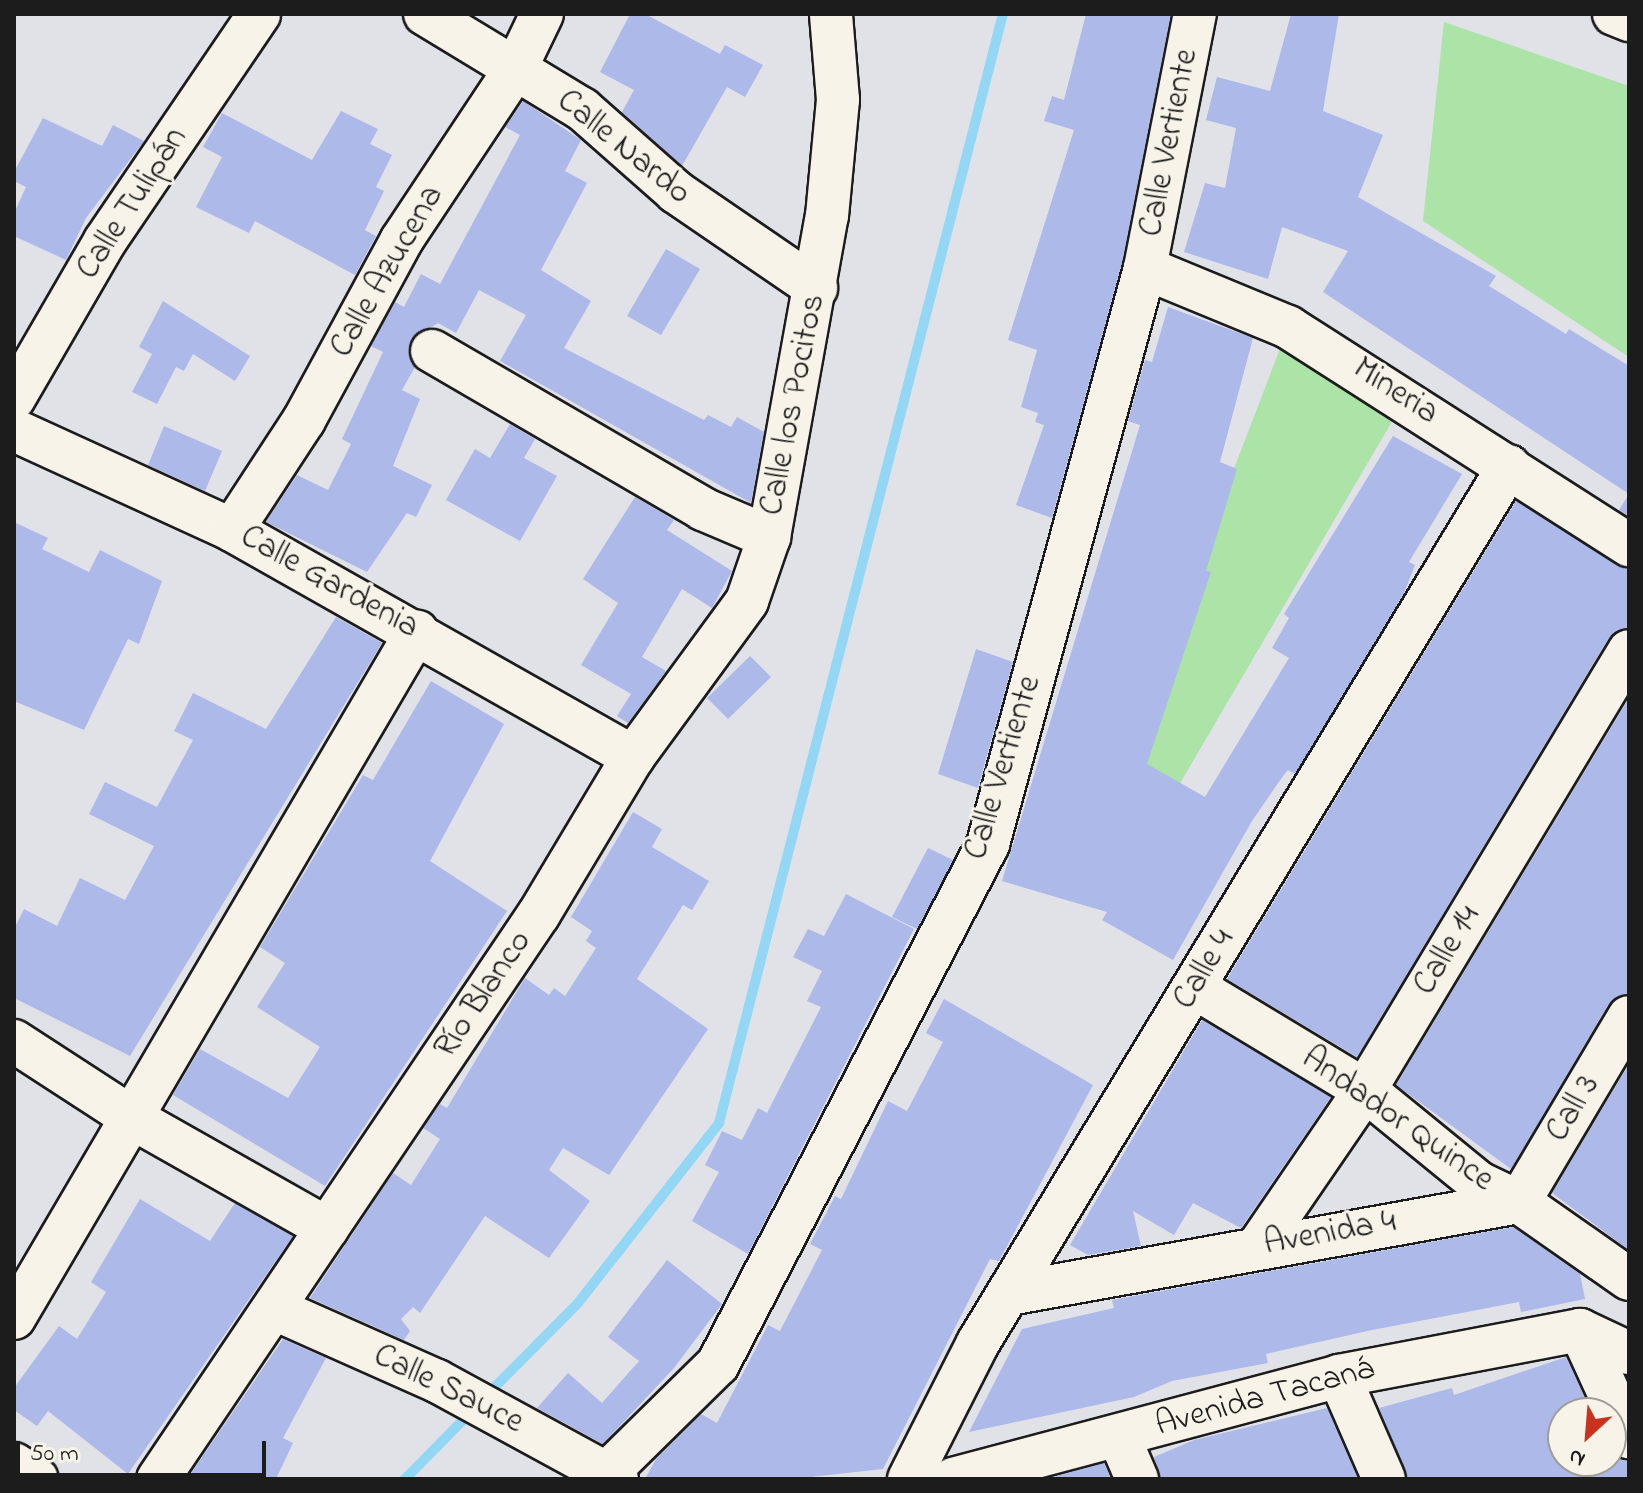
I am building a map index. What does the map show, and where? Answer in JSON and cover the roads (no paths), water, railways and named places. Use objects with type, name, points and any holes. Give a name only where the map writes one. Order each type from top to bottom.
[{"type":"street","name":"Calle Tulipán","points":[[14,398],[105,241],[259,14]]},
{"type":"street","name":"Calle Nardo","points":[[425,14],[582,109],[676,192],[816,288]]},
{"type":"street","name":"Calle Azucena","points":[[232,530],[304,420],[401,241],[516,68],[542,14]]},
{"type":"street","name":"Calle los Pocitos","points":[[633,757],[747,601],[769,537],[816,288],[837,148],[831,14]]},
{"type":"street","name":"Calle Vertiente","points":[[609,1477],[718,1364],[988,844],[1145,268],[1195,14]]},
{"type":"street","points":[[1614,14],[1629,20]]},
{"type":"street","name":"Mineria","points":[[1145,268],[1288,327],[1629,545]]},
{"type":"street","points":[[432,351],[703,509],[769,537]]},
{"type":"street","name":"Calle Gardenia","points":[[14,430],[232,530],[417,631],[633,757]]},
{"type":"street","name":"Calle 4","points":[[909,1479],[1009,1294],[1509,466]]},
{"type":"street","points":[[14,1318],[134,1119],[417,631]]},
{"type":"street","name":"Calle 14","points":[[1259,1245],[1365,1090],[1629,651]]},
{"type":"street","name":"Río Blanco","points":[[158,1479],[539,914],[633,757]]},
{"type":"street","name":"Andador Quince","points":[[1194,987],[1365,1090],[1479,1183],[1519,1202]]},
{"type":"street","name":"Call 3","points":[[1519,1202],[1629,1017]]},
{"type":"street","points":[[14,1041],[134,1119],[327,1228]]},
{"type":"street","points":[[1519,1202],[1629,1279]]},
{"type":"street","name":"Avenida 4","points":[[1009,1294],[1259,1245],[1519,1202]]},
{"type":"street","name":"Calle Sauce","points":[[275,1309],[437,1381],[519,1422],[609,1477]]},
{"type":"street","points":[[1580,1330],[1629,1353]]},
{"type":"street","points":[[1580,1330],[1629,1437]]},
{"type":"street","name":"Avenida Tacaná","points":[[953,1479],[1339,1376],[1580,1330]]},
{"type":"street","points":[[1339,1376],[1384,1479]]},
{"type":"street","points":[[1119,1437],[1137,1479]]},
{"type":"street","points":[[14,1464],[37,1479]]},
{"type":"waterway","points":[[485,1397],[578,1303],[719,1123],[1003,14]]},
{"type":"waterway","points":[[405,1479],[471,1412]]}]
